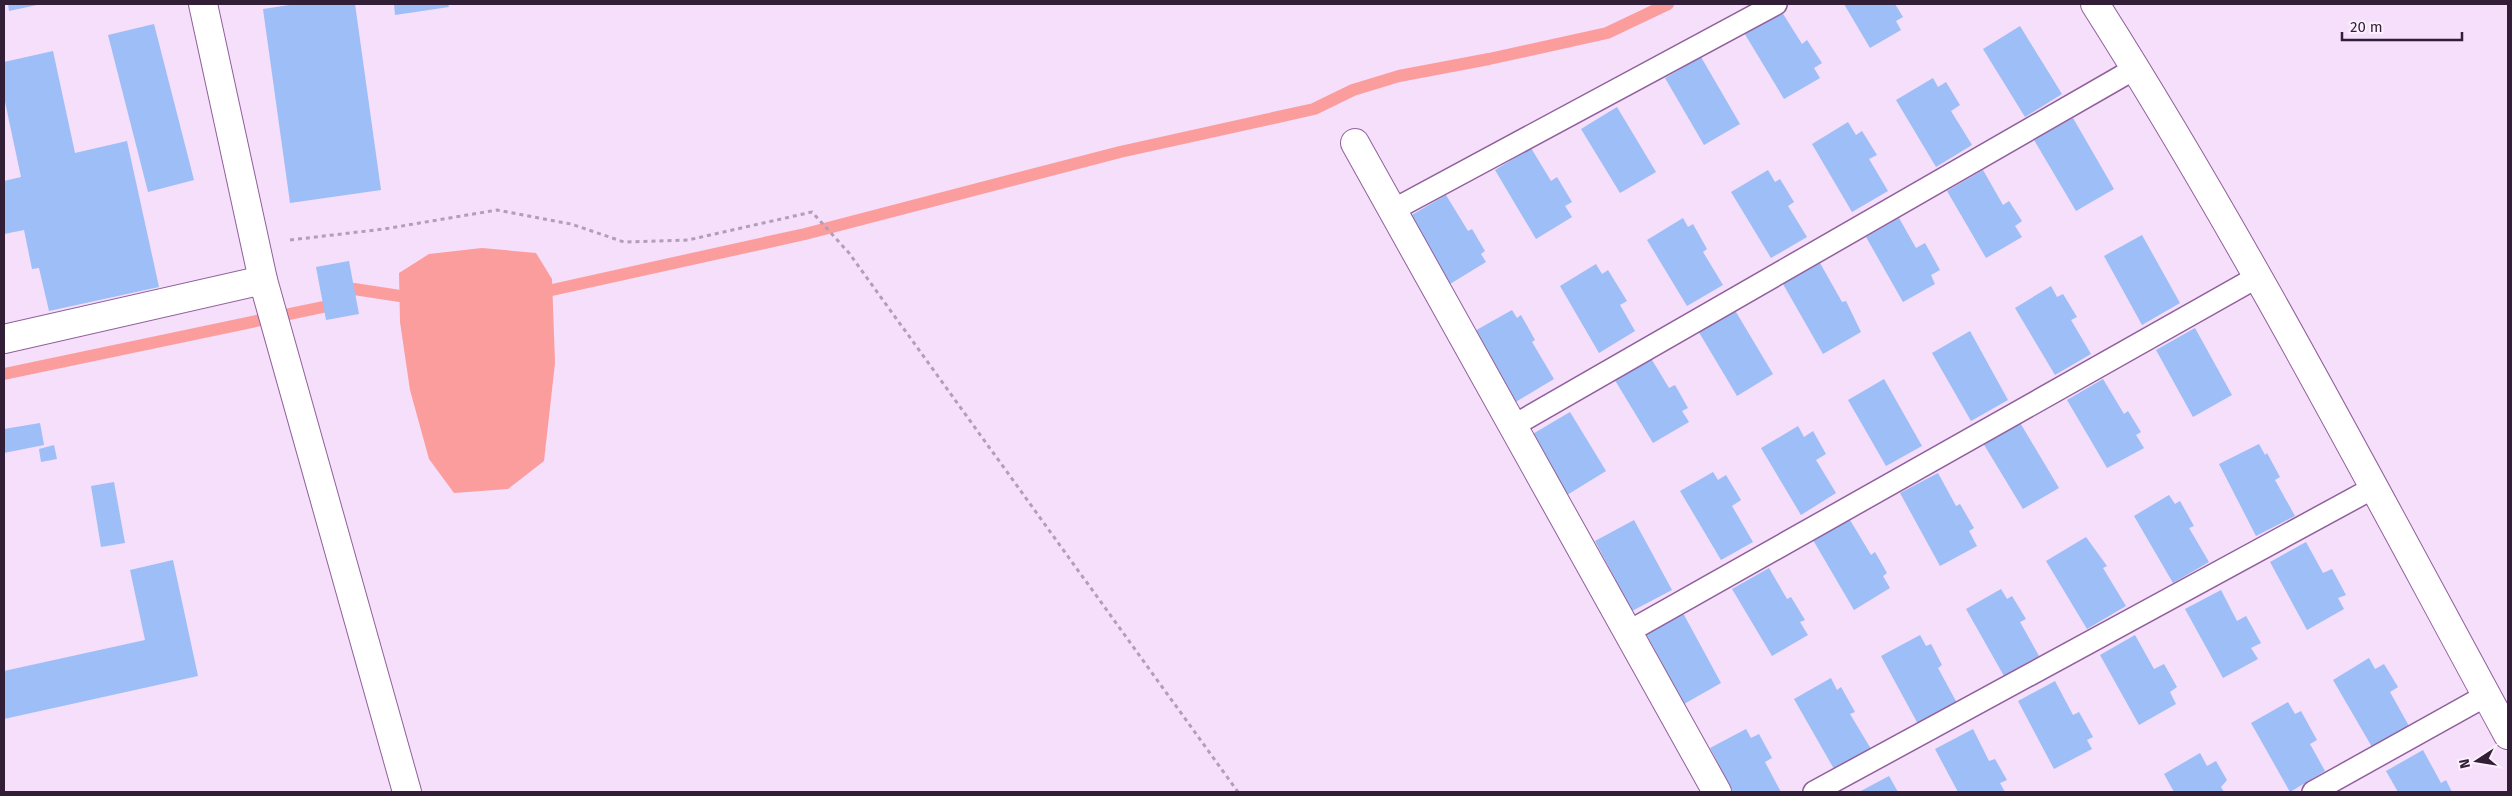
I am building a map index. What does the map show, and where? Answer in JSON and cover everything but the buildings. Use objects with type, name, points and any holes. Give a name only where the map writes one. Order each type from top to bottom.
[{"type":"street","points":[[203,4],[263,280],[407,792]]},
{"type":"street","points":[[2095,4],[2136,68],[2258,276],[2375,487],[2508,735]]},
{"type":"street","points":[[1355,143],[1717,792]]},
{"type":"street","points":[[4,339],[263,280]]},
{"type":"lane","points":[[1393,210],[1776,4]]},
{"type":"lane","points":[[1513,426],[2136,68]]},
{"type":"lane","points":[[1628,632],[2258,276]]},
{"type":"lane","points":[[1814,792],[2375,487]]},
{"type":"lane","points":[[2313,792],[2487,695]]},
{"type":"path","points":[[256,249],[290,240],[384,229],[496,210],[571,224],[624,242],[688,240],[812,212],[849,253],[1238,792]]},
{"type":"shaded area","points":[[482,248],[536,253],[552,279],[555,363],[544,461],[508,489],[454,493],[429,459],[410,390],[400,322],[399,273],[429,254]]},
{"type":"waterway","points":[[552,290],[805,234],[1120,152],[1314,109],[1353,90],[1399,76],[1489,59],[1607,33],[1668,4]]},
{"type":"waterway","points":[[354,289],[400,296]]},
{"type":"waterway","points":[[4,374],[323,307]]}]
